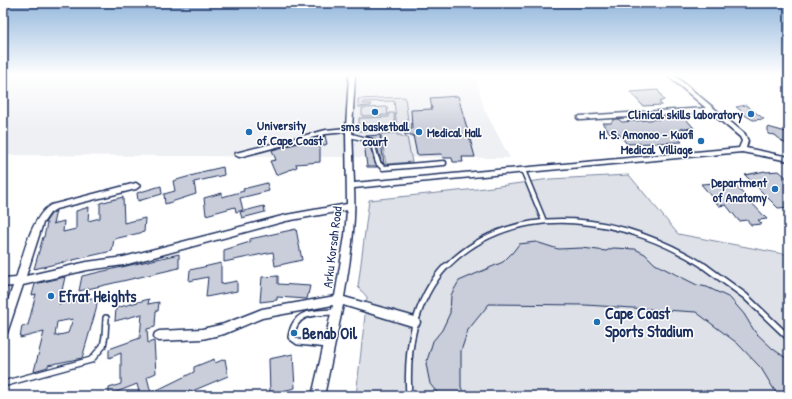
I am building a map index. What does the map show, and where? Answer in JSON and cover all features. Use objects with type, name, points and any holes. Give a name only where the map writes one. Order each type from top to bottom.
[{"type":"street","name":"Arku Korsah Road","points":[[318,396],[339,300],[349,236],[351,206],[350,132],[351,94]]},
{"type":"street","points":[[693,94],[743,136],[745,141],[742,150]]},
{"type":"street","points":[[580,118],[713,110]]},
{"type":"street","points":[[239,155],[326,132],[350,132]]},
{"type":"street","points":[[350,186],[742,150],[789,160]]},
{"type":"street","points":[[3,330],[39,222],[47,210],[136,186]]},
{"type":"street","points":[[3,283],[19,282],[87,266],[124,261],[286,218],[351,206]]},
{"type":"street","points":[[158,336],[202,334],[224,329],[262,314],[339,300],[415,322]]},
{"type":"lane","points":[[350,132],[372,141],[378,163],[383,168],[444,163]]},
{"type":"lane","points":[[524,170],[544,221]]},
{"type":"lane","points":[[409,396],[407,372],[415,322],[425,296],[446,266],[472,245],[502,231],[544,221],[596,223],[625,230],[658,241],[696,260],[730,283],[771,318],[789,338]]},
{"type":"lane","points":[[329,345],[298,342],[291,338],[291,328],[302,316],[336,312]]},
{"type":"lane","points":[[3,384],[91,360],[100,354],[104,345],[106,318]]},
{"type":"shaded area","name":"University of Cape Coast","points":[[3,94],[480,94],[484,109],[510,158],[3,155]]},
{"type":"shaded area","points":[[405,97],[409,128],[397,128],[394,101],[363,102],[363,104],[371,104],[371,106],[358,107],[358,99]]},
{"type":"shaded area","name":"sms basketball court","points":[[387,107],[388,115],[362,116],[362,108]]},
{"type":"shaded area","points":[[389,113],[394,113],[395,130],[359,131],[359,118],[389,117]]},
{"type":"shaded area","points":[[397,133],[397,135],[401,135],[402,137],[407,137],[412,162],[386,164],[381,134]]},
{"type":"shaded area","name":"Cape Coast Sports Stadium","points":[[629,175],[678,234],[789,255],[789,396],[356,396],[367,297],[358,287],[369,200],[477,189],[550,179]]},
{"type":"building","points":[[632,94],[660,94],[664,100],[659,102],[662,105],[643,106]]},
{"type":"building","points":[[458,96],[475,157],[462,157],[463,162],[453,162],[452,158],[443,158],[442,154],[417,155],[413,135],[405,135],[404,129],[412,129],[411,110],[432,109],[430,98]]},
{"type":"building","points":[[746,105],[764,119],[753,120],[741,113],[743,112],[736,107]]},
{"type":"building","points":[[663,116],[668,116],[671,118],[685,118],[694,128],[680,129],[683,132],[674,133],[682,142],[627,144],[618,133],[610,133],[602,123],[611,123],[614,119],[618,119],[622,122],[661,119]]},
{"type":"building","points":[[768,127],[786,132],[789,131],[789,147],[775,135],[768,134]]},
{"type":"building","points":[[380,135],[384,164],[381,161],[375,139],[366,136]]},
{"type":"building","points":[[325,136],[327,144],[320,147],[320,162],[296,164],[297,167],[276,175],[270,161],[276,160],[272,150]]},
{"type":"building","points":[[364,142],[369,144],[377,167],[367,167]]},
{"type":"building","points":[[223,167],[224,175],[194,182],[196,194],[165,204],[164,194],[175,191],[173,181]]},
{"type":"building","points":[[765,171],[779,171],[789,180],[789,207],[778,208],[745,175]]},
{"type":"building","points":[[732,182],[767,219],[758,220],[762,224],[751,225],[747,220],[739,221],[726,205],[719,206],[701,184]]},
{"type":"building","points":[[267,183],[269,191],[240,198],[243,210],[236,212],[235,207],[206,215],[204,198],[222,193],[222,197],[244,191],[243,189]]},
{"type":"building","points":[[161,186],[162,194],[138,201],[137,193]]},
{"type":"building","points":[[123,197],[124,223],[145,218],[144,232],[114,239],[112,251],[34,269],[44,237],[47,223],[45,223],[51,214],[56,211],[53,224],[64,221],[63,232],[76,229],[76,211],[89,207],[88,221],[100,218],[100,203]]},
{"type":"building","points":[[264,206],[265,212],[242,218],[240,212]]},
{"type":"building","points":[[296,229],[302,260],[275,266],[273,252],[224,262],[224,250],[250,242],[250,239]]},
{"type":"building","points":[[536,242],[558,249],[582,248],[606,251],[613,248],[635,249],[645,254],[655,264],[697,285],[707,287],[730,298],[744,314],[755,332],[773,349],[789,360],[789,396],[778,396],[761,368],[737,343],[696,312],[585,305],[489,304],[468,330],[461,351],[461,387],[465,396],[440,396],[430,384],[426,364],[433,341],[442,330],[450,313],[451,295],[459,281],[503,262],[519,244]]},
{"type":"building","points":[[179,254],[179,268],[79,291],[82,276]]},
{"type":"building","points":[[221,263],[221,284],[237,281],[237,291],[206,297],[208,277],[189,281],[190,270]]},
{"type":"building","points":[[278,276],[278,284],[310,286],[307,299],[277,297],[277,300],[260,302],[262,277]]},
{"type":"building","points":[[65,277],[59,304],[98,297],[96,310],[82,358],[48,365],[48,367],[34,371],[44,332],[20,338],[22,326],[28,325],[36,294],[32,295],[35,284]],"holes":[[[73,319],[68,333],[55,336],[57,322]]]},
{"type":"building","points":[[149,299],[148,304],[159,302],[158,311],[156,311],[155,327],[147,329],[148,343],[154,341],[156,373],[147,377],[151,393],[194,372],[194,367],[214,359],[215,363],[225,359],[228,376],[190,392],[191,396],[140,396],[137,384],[109,395],[109,388],[121,384],[121,353],[109,358],[109,349],[140,338],[142,314],[115,321],[116,308]]},
{"type":"building","points":[[293,354],[295,388],[270,394],[269,359]]},
{"type":"place","name":"sms basketball court","points":[[375,112]]},
{"type":"place","name":"Clinical skills laboratory","points":[[751,114]]},
{"type":"place","name":"University of Cape Coast","points":[[249,132]]},
{"type":"place","name":"Medical Hall","points":[[419,132]]},
{"type":"place","name":"H. S. Amonoo - Kuofi Medical Villiage","points":[[701,141]]},
{"type":"place","name":"Department of Anatomy","points":[[775,189]]},
{"type":"place","name":"Efrat Heights","points":[[51,296]]},
{"type":"place","name":"Cape Coast Sports Stadium","points":[[597,322]]},
{"type":"place","name":"Benab Oil","points":[[294,333]]}]
